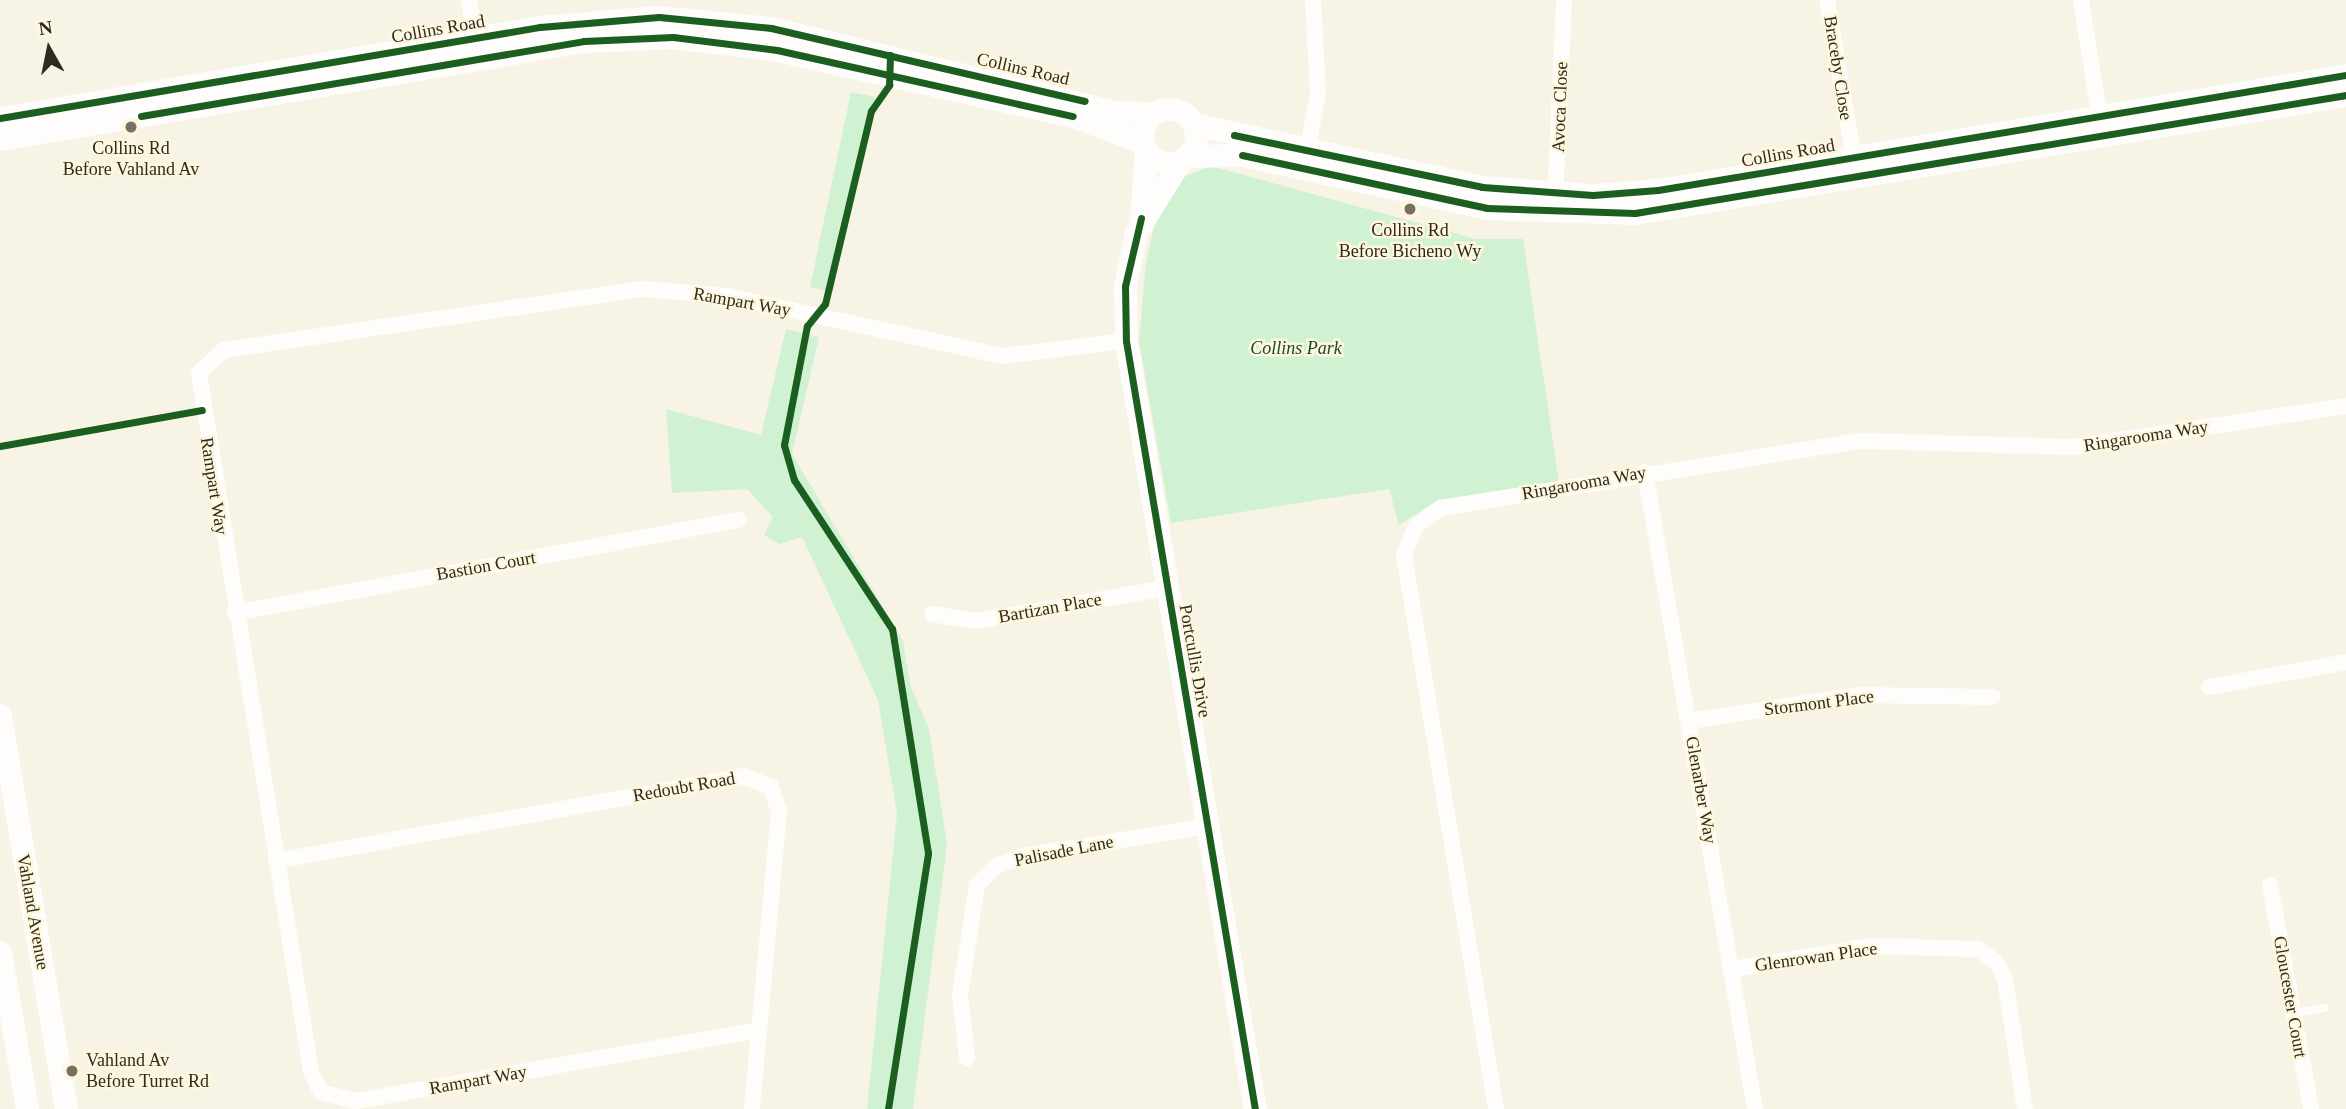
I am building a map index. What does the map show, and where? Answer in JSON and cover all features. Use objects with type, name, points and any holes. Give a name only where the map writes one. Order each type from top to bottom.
[{"type":"main road","name":"Collins Road","points":[[0,139],[616,19],[733,22],[1049,90],[1116,111],[1154,113],[1175,110],[1194,124],[1306,158]]},
{"type":"main road","name":"Collins Road","points":[[0,118],[477,48],[631,37],[742,43],[1073,116],[1144,147],[1160,162],[1242,155],[1306,158],[1482,187],[1555,204],[1855,168],[2101,126],[2346,75]]},
{"type":"main road","name":"Collins Road","points":[[2101,126],[2346,95]]},
{"type":"main road","points":[[1144,147],[1154,113]]},
{"type":"main road","points":[[1184,159],[1194,124]]},
{"type":"main road","name":"Portcullis Drive","points":[[1144,147],[1141,218],[1125,286],[1126,341],[1255,1109]]},
{"type":"main road","name":"Portcullis Drive","points":[[1141,218],[1184,159]]},
{"type":"main road","name":"Vahland Avenue","points":[[1,725],[66,1109]]},
{"type":"main road","points":[[0,952],[27,1109]]},
{"type":"street","points":[[469,0],[477,48]]},
{"type":"street","points":[[1306,158],[1319,69],[1313,0]]},
{"type":"street","name":"Avoca Close","points":[[1555,204],[1564,0]]},
{"type":"street","name":"Braceby Close","points":[[1827,0],[1855,168]]},
{"type":"street","points":[[2081,0],[2101,126]]},
{"type":"street","name":"Rampart Way","points":[[759,1031],[336,1100],[321,1092],[310,1072],[199,373],[224,350],[643,289],[727,296],[1002,356],[1126,341]]},
{"type":"street","name":"Ringarooma Way","points":[[1496,1109],[1404,555],[1416,526],[1441,508],[1645,472],[1860,440],[2074,447],[2346,406]]},
{"type":"street","name":"Glenarber Way","points":[[1645,472],[1733,969],[1755,1109]]},
{"type":"street","name":"Bastion Court","points":[[235,612],[738,520]]},
{"type":"street","name":"Bartizan Place","points":[[932,614],[976,621],[1167,588]]},
{"type":"street","points":[[2209,687],[2346,662]]},
{"type":"street","name":"Stormont Place","points":[[1689,721],[1859,695],[1993,697]]},
{"type":"street","name":"Redoubt Road","points":[[276,861],[743,776],[771,786],[779,811],[752,1109]]},
{"type":"street","name":"Palisade Lane","points":[[967,1058],[960,995],[977,885],[996,866],[1024,856],[1207,826]]},
{"type":"street","name":"Gloucester Court","points":[[2270,885],[2311,1109]]},
{"type":"street","name":"Glenrowan Place","points":[[1733,969],[1871,946],[1978,949],[1996,962],[2005,979],[2025,1109]]},
{"type":"lane","points":[[2293,1013],[2325,1008]]},
{"type":"green space","points":[[851,92],[875,97],[833,292],[810,287]]},
{"type":"green space","name":"Collins Park","points":[[1211,166],[1476,239],[1523,239],[1559,483],[1438,500],[1399,525],[1389,489],[1171,523],[1139,342],[1146,262],[1155,223],[1179,179]]},
{"type":"green space","points":[[786,329],[819,337],[792,454],[903,641],[910,685],[929,729],[947,844],[913,1109],[867,1109],[897,813],[878,700],[802,537],[779,544],[764,535],[773,517],[747,489],[672,493],[666,409],[761,435]]},
{"type":"cycle path","points":[[0,118],[540,27],[659,17],[771,28],[1085,101]]},
{"type":"cycle path","points":[[141,116],[584,41],[673,37],[777,50],[1073,116]]},
{"type":"cycle path","points":[[888,1109],[928,853],[892,629],[794,480],[784,445],[807,326],[825,304],[871,111],[889,85],[890,55]]},
{"type":"cycle path","points":[[1234,135],[1482,187],[1593,195],[1658,190],[2346,75]]},
{"type":"cycle path","points":[[1242,155],[1487,208],[1635,213],[2346,95]]},
{"type":"cycle path","points":[[1141,218],[1125,286],[1126,341],[1255,1109]]},
{"type":"cycle path","points":[[0,446],[202,410]]},
{"type":"place","name":"Collins Rd Before Vahland Av","points":[[131,127]]},
{"type":"place","name":"Collins Rd Before Bicheno Wy","points":[[1410,209]]},
{"type":"place","name":"Vahland Av Before Turret Rd","points":[[72,1071]]}]
